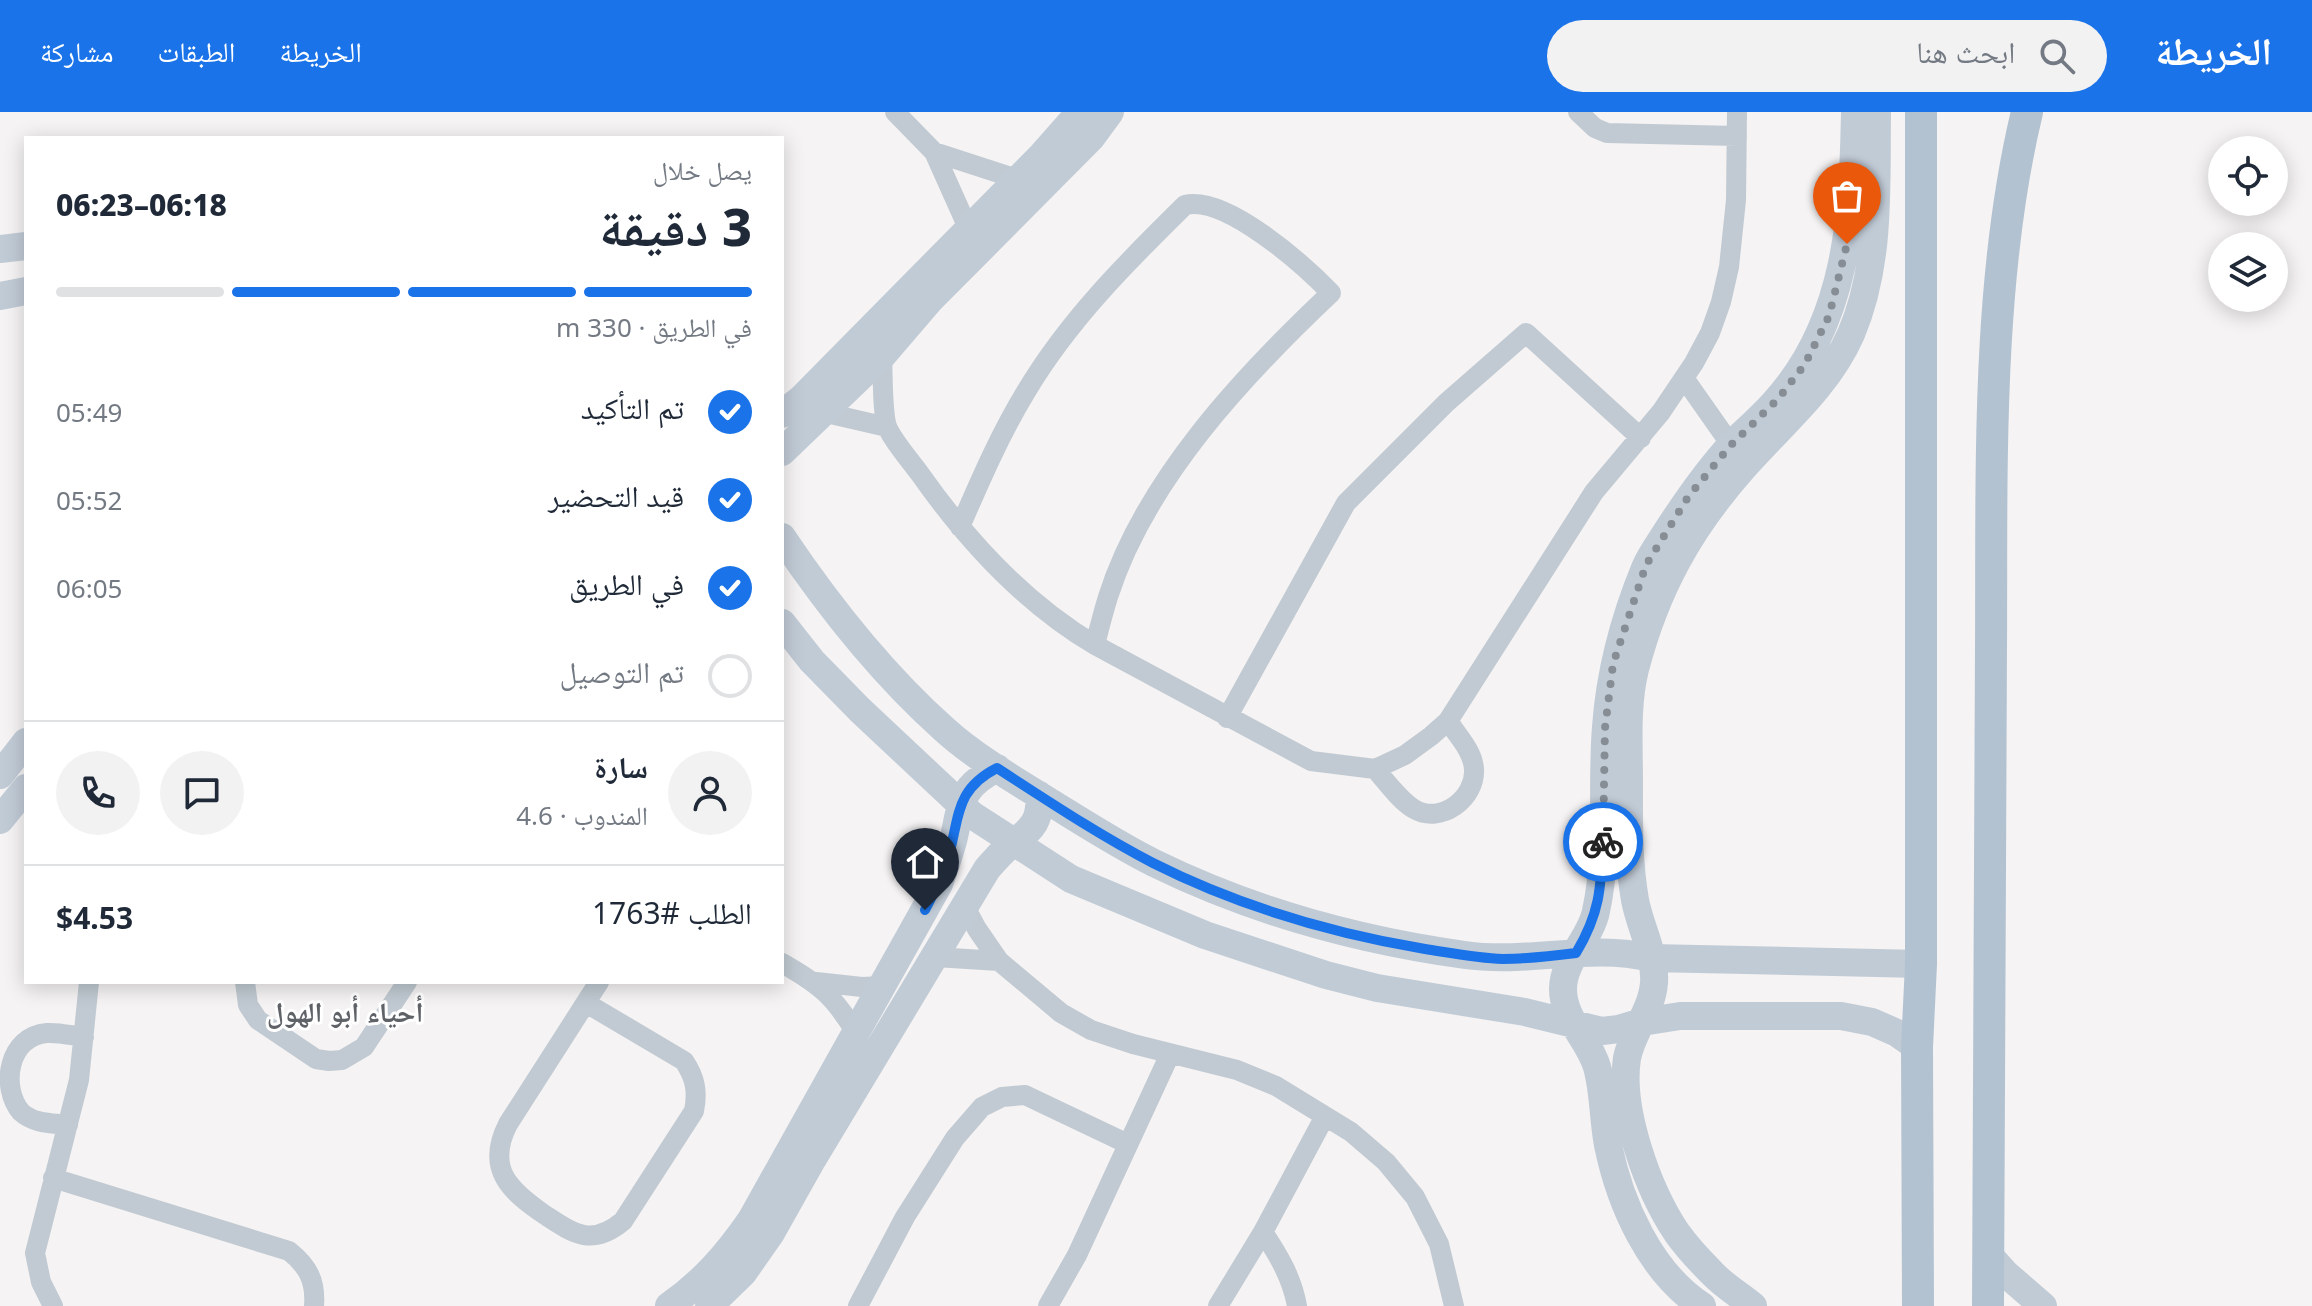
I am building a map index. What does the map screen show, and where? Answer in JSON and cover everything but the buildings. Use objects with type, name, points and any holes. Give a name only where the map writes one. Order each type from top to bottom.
[{"type":"main road","points":[[1918,1306],[1921,112]]},
{"type":"main road","points":[[1988,1306],[1992,424],[2003,272],[2012,194],[2027,112]]},
{"type":"street","points":[[895,112],[934,152],[968,228]]},
{"type":"street","points":[[784,448],[802,408],[1050,165],[1080,112]]},
{"type":"street","points":[[802,408],[882,356],[922,292],[968,228],[1017,179],[1050,165],[1091,138],[1110,112]]},
{"type":"street","points":[[1578,112],[1595,128],[1607,133],[1737,136]]},
{"type":"street","points":[[882,356],[887,427],[960,527],[1006,577],[1038,605],[1065,627],[1095,645],[1311,761],[1375,769],[1405,755],[1448,721],[1594,492],[1641,438],[1684,378],[1710,333],[1729,267],[1736,200],[1737,112]]},
{"type":"street","points":[[1702,1306],[1689,1298],[1656,1264],[1635,1223],[1608,1144],[1596,1064],[1571,1022],[1563,987],[1566,974],[1596,914],[1602,879],[1605,728],[1613,664],[1646,565],[1688,497],[1731,445],[1768,410],[1796,376],[1829,316],[1847,244],[1854,191],[1855,112]]},
{"type":"street","points":[[1753,1306],[1715,1276],[1678,1234],[1657,1196],[1633,1124],[1626,1072],[1631,1042],[1642,1022],[1654,987],[1651,958],[1641,925],[1630,862],[1629,710],[1634,671],[1677,557],[1717,498],[1823,382],[1851,332],[1874,250],[1877,112]]},
{"type":"street","points":[[934,152],[1017,179]]},
{"type":"street","points":[[960,527],[991,455],[1027,390],[1063,337],[1117,272],[1185,205],[1193,204],[1237,219],[1267,236],[1300,261],[1331,293],[1220,406],[1186,450],[1156,496],[1130,545],[1108,595],[1095,645]]},
{"type":"street","points":[[0,249],[24,246]]},
{"type":"street","points":[[0,296],[24,291]]},
{"type":"street","points":[[1227,718],[1346,503],[1446,403],[1526,333],[1641,438]]},
{"type":"street","points":[[1684,378],[1731,445]]},
{"type":"street","points":[[802,408],[887,427]]},
{"type":"street","points":[[784,540],[824,597],[906,692],[947,732],[1039,795],[1155,863],[1229,896],[1303,922],[1383,942],[1468,956],[1521,959],[1614,951],[1651,958],[1921,964]]},
{"type":"street","points":[[784,626],[812,661],[959,805],[1013,842],[1071,879],[1267,956],[1377,988],[1571,1022],[1602,1031],[1680,1016],[1841,1016],[1872,1022],[1897,1033],[1917,1047]]},
{"type":"street","points":[[1375,769],[1414,809],[1428,813],[1443,812],[1456,806],[1473,782],[1474,768],[1470,754],[1448,721]]},
{"type":"street","points":[[0,775],[24,745]]},
{"type":"street","points":[[669,1306],[693,1289],[725,1258],[751,1220],[939,884],[954,838],[959,805],[979,779],[997,768]]},
{"type":"street","points":[[0,820],[24,790]]},
{"type":"street","points":[[709,1306],[743,1273],[771,1233],[987,869],[1013,842],[1032,829],[1040,807],[1039,795]]},
{"type":"street","points":[[964,905],[999,961],[1071,1019],[1091,1030],[1237,1070],[1276,1086],[1351,1132],[1386,1162],[1415,1197],[1439,1244],[1454,1306]]},
{"type":"street","points":[[935,957],[999,961]]},
{"type":"street","points":[[784,964],[816,982],[828,993],[856,1033]]},
{"type":"street","points":[[816,982],[883,986]]},
{"type":"street","points":[[53,1306],[41,1282],[35,1253],[79,1080],[89,984]]},
{"type":"street","points":[[245,984],[248,1005],[258,1020],[316,1059],[329,1061],[342,1060],[364,1047],[406,984]]},
{"type":"street","points":[[586,1003],[684,1061],[691,1072],[697,1098],[694,1111],[623,1221],[613,1229],[587,1236],[569,1230],[519,1197],[506,1182],[499,1157],[500,1144],[508,1124],[598,984]]},
{"type":"street","points":[[68,1125],[35,1121],[22,1113],[12,1102],[6,1087],[6,1072],[11,1057],[20,1045],[33,1036],[48,1033],[84,1037]]},
{"type":"street","points":[[1048,1306],[1077,1255],[1170,1054]]},
{"type":"street","points":[[858,1306],[905,1217],[955,1138],[982,1107],[1002,1097],[1025,1095],[1128,1144]]},
{"type":"street","points":[[1218,1306],[1263,1232],[1325,1116]]},
{"type":"street","points":[[53,1178],[289,1251],[302,1261],[311,1275],[315,1290],[314,1306]]},
{"type":"street","points":[[1263,1232],[1285,1267],[1294,1288],[1297,1306]]},
{"type":"street","points":[[1988,1254],[2043,1306]]},
{"type":"way so far","points":[[1603,842],[1605,728],[1613,664],[1646,565],[1688,497],[1731,445],[1778,399],[1805,364],[1829,316],[1847,244]]},
{"type":"district","name":"أحياء أبو الهول","points":[[345,1011]]},
{"type":"route","points":[[925,910],[947,862],[964,795],[979,779],[997,768],[1106,837],[1229,896],[1303,922],[1383,942],[1468,956],[1521,959],[1576,953],[1596,914],[1602,879],[1603,842]]}]
